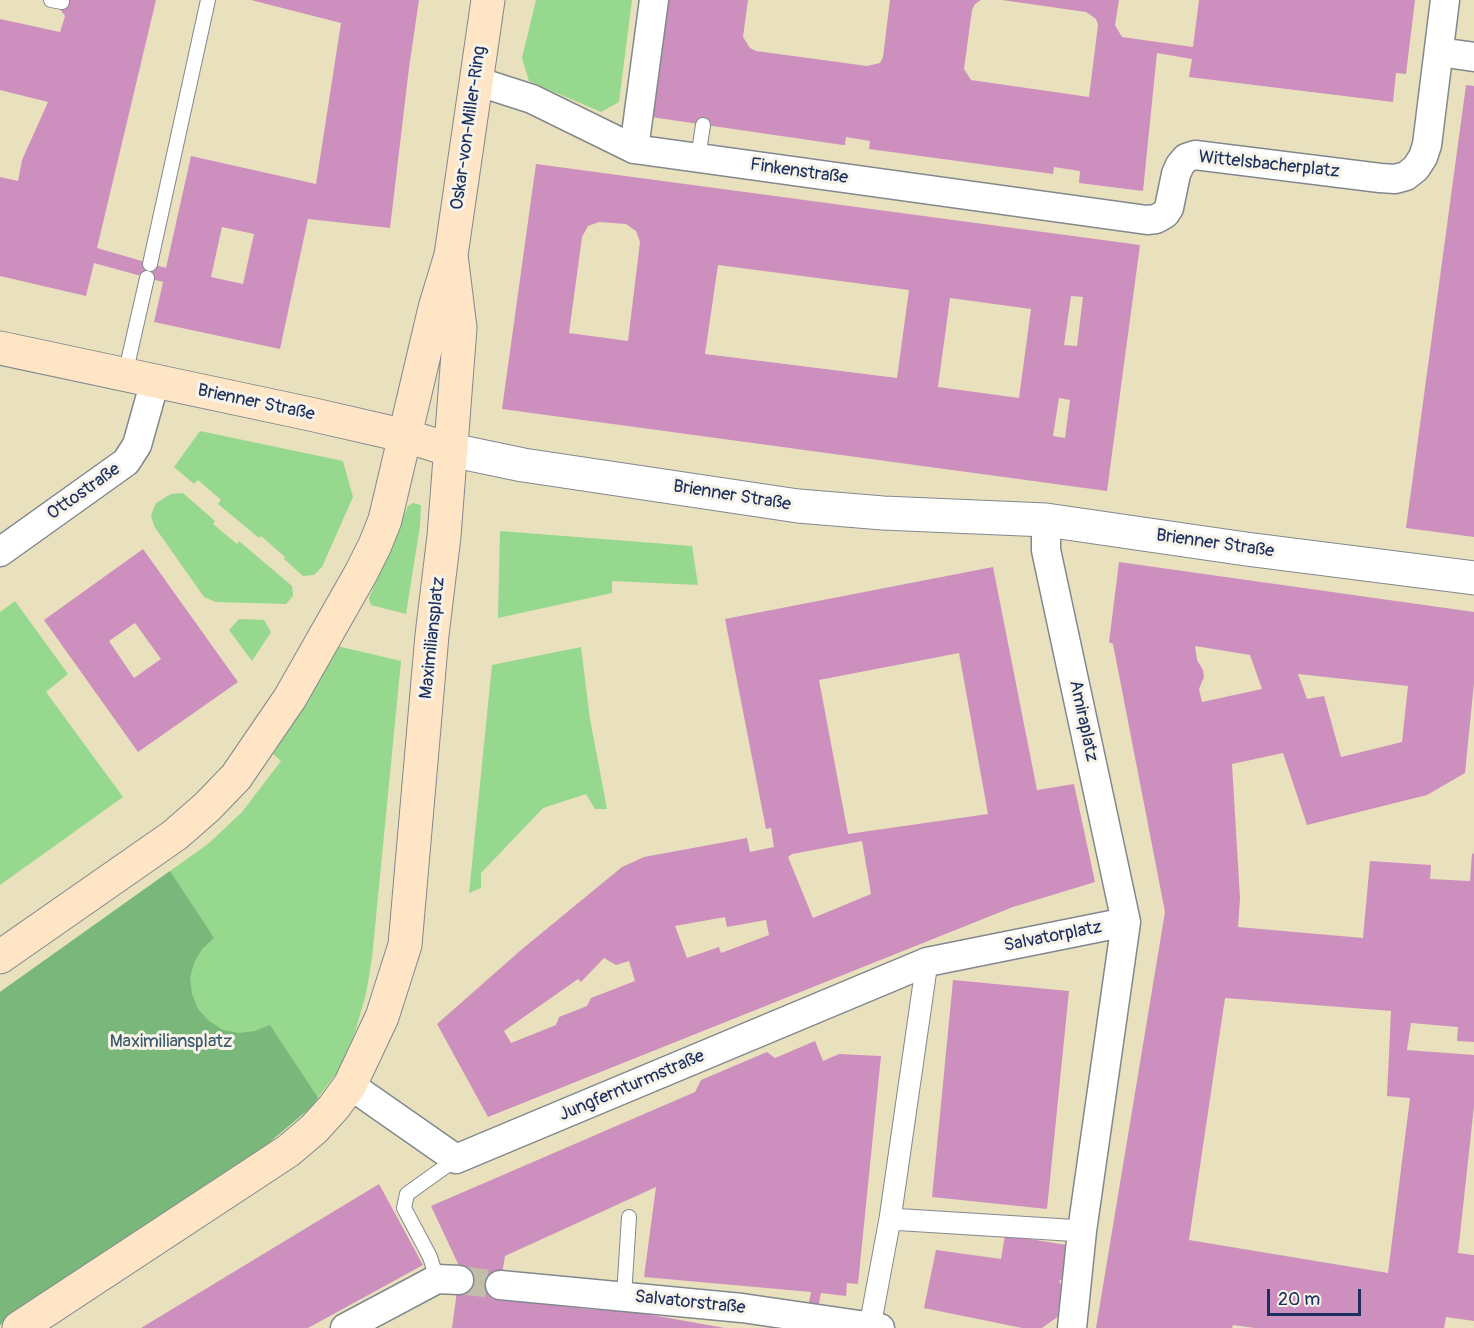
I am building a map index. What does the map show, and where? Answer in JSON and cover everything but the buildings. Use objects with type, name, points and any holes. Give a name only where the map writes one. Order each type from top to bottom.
[{"type":"main road","name":"Oskar-von-Miller-Ring","points":[[406,436],[435,308],[451,255],[488,0]]},
{"type":"main road","name":"Oskar-von-Miller-Ring","points":[[451,255],[460,328],[451,450]]},
{"type":"main road","name":"Brienner Straße","points":[[0,348],[406,436],[451,450]]},
{"type":"main road","points":[[0,957],[175,835],[236,777],[306,671],[375,545],[385,520],[406,436]]},
{"type":"main road","name":"Maximiliansplatz","points":[[20,1328],[288,1151],[314,1129],[350,1085],[382,1017],[405,945],[432,635],[451,450]]},
{"type":"street","points":[[634,149],[654,0]]},
{"type":"street","points":[[1445,0],[1439,52],[1474,57]]},
{"type":"street","name":"Wittelsbacherplatz","points":[[1136,219],[1156,219],[1165,214],[1169,208],[1180,165],[1186,158],[1195,155],[1395,179],[1406,176],[1416,168],[1427,145],[1439,52]]},
{"type":"street","name":"Finkenstraße","points":[[476,81],[532,99],[634,149],[1136,219]]},
{"type":"street","name":"Ottostraße","points":[[0,552],[126,462],[137,445],[140,378]]},
{"type":"street","name":"Brienner Straße","points":[[451,450],[524,465],[798,506],[883,513],[1046,520],[1246,549],[1474,578]]},
{"type":"street","name":"Amiraplatz","points":[[1046,520],[1046,550],[1126,922]]},
{"type":"street","name":"Salvatorplatz","points":[[927,962],[1126,922],[1082,1231],[1072,1328]]},
{"type":"street","points":[[875,1327],[927,962]]},
{"type":"street","name":"Jungfernturmstraße","points":[[456,1160],[927,962]]},
{"type":"street","points":[[350,1085],[456,1160]]},
{"type":"street","points":[[890,1219],[1082,1231]]},
{"type":"street","points":[[345,1328],[448,1279]]},
{"type":"street","name":"Salvatorstraße","points":[[500,1285],[742,1308],[875,1327]]},
{"type":"lane","points":[[140,378],[148,271],[208,0]]},
{"type":"lane","points":[[698,158],[703,125]]},
{"type":"lane","points":[[448,1279],[430,1257],[404,1208],[407,1194],[456,1160]]},
{"type":"lane","points":[[624,1296],[629,1217]]},
{"type":"green space","points":[[536,0],[632,0],[619,102],[601,112],[529,81],[522,58]]},
{"type":"green space","points":[[200,431],[343,461],[353,497],[322,567],[314,575],[303,576],[261,536],[259,538],[218,504],[221,500],[198,480],[194,484],[174,467]]},
{"type":"green space","points":[[183,493],[215,521],[213,524],[237,544],[239,541],[292,586],[293,596],[286,604],[216,602],[204,597],[154,526],[151,515],[156,503],[171,494]]},
{"type":"green space","points":[[413,503],[421,505],[420,526],[406,614],[371,605],[369,598],[408,506]]},
{"type":"green space","points":[[500,531],[692,546],[698,585],[612,581],[612,593],[498,618]]},
{"type":"green space","points":[[15,601],[68,674],[46,692],[123,797],[0,885],[0,612]]},
{"type":"green space","points":[[239,619],[264,620],[271,632],[252,661],[229,630]]},
{"type":"green space","name":"Maximiliansplatz","points":[[337,646],[401,661],[372,958],[366,994],[355,1032],[339,1070],[310,1108],[265,1146],[0,1325],[0,992],[208,844],[242,812],[281,761],[273,754]]},
{"type":"green space","points":[[581,647],[590,719],[607,809],[595,809],[586,794],[543,808],[481,873],[481,888],[469,893],[492,665]]},
{"type":"green space","points":[[170,871],[214,938],[202,949],[194,963],[190,978],[192,994],[198,1009],[209,1021],[223,1030],[239,1033],[255,1031],[270,1025],[318,1098],[310,1108],[265,1146],[185,1203],[0,1325],[0,992]]},
{"type":"tunnel","points":[[459,1280],[500,1285]]}]
